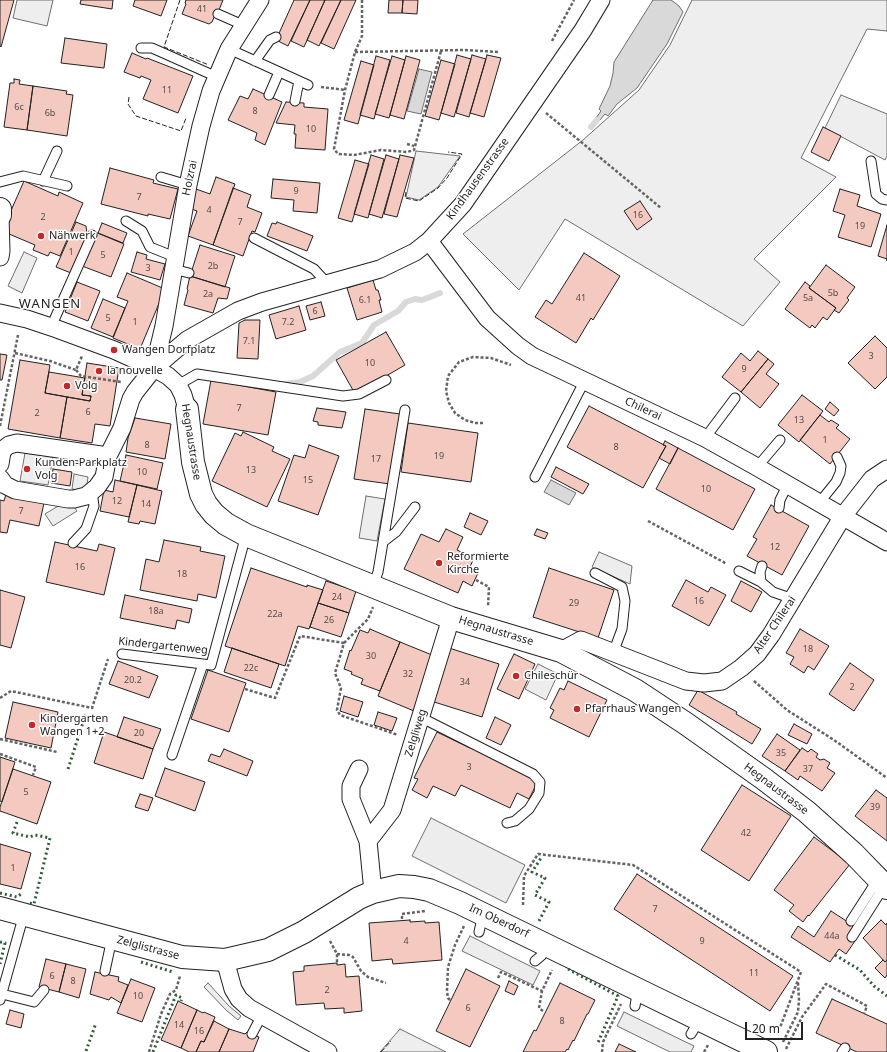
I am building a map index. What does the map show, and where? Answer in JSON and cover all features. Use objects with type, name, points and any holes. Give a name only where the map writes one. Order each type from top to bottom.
[{"type":"street","name":"Holzrai","points":[[154,368],[179,266],[188,185],[201,126],[211,91],[228,49],[260,0]]},
{"type":"street","name":"Kindhausenstrasse","points":[[154,368],[187,340],[238,311],[262,302],[380,269],[415,252],[429,241],[463,204],[583,30],[601,0]]},
{"type":"street","points":[[0,209],[0,257]]},
{"type":"street","name":"Chilerai","points":[[429,241],[484,313],[518,346],[532,356],[584,382],[705,438],[788,484],[887,542]]},
{"type":"street","name":"Hegnaustrasse","points":[[0,313],[51,327],[114,350],[154,368],[168,376],[178,385],[188,409],[194,462],[201,494],[206,504],[214,514],[226,524],[373,596],[561,651],[635,690],[685,723],[764,779],[807,812],[854,854],[884,884]]},
{"type":"street","points":[[0,478],[5,485],[15,490],[68,499],[80,498],[92,492],[104,477],[108,456],[122,428],[135,392],[154,368]]},
{"type":"street","points":[[0,464],[2,452],[5,448],[9,445],[17,443],[108,456]]},
{"type":"street","name":"Alter Chilerai","points":[[561,651],[580,640],[686,681],[704,683],[722,680],[741,668],[757,654],[771,635],[843,516],[872,479],[887,469]]},
{"type":"street","name":"Zelgliweg","points":[[368,841],[392,810],[451,618]]},
{"type":"street","points":[[359,769],[351,786],[351,799],[368,841],[373,892]]},
{"type":"street","name":"Im Oberdorf","points":[[225,960],[268,950],[304,932],[359,898],[373,892],[399,886],[414,887],[429,890],[479,919],[547,952],[633,999],[696,1027],[773,1050]]},
{"type":"street","name":"Zelglistrasse","points":[[0,908],[182,957],[225,960]]},
{"type":"street","points":[[225,960],[233,988],[239,999],[249,1008],[328,1052]]},
{"type":"lane","points":[[218,14],[243,25]]},
{"type":"lane","points":[[255,61],[270,40],[276,37]]},
{"type":"lane","points":[[141,48],[152,48],[216,77]]},
{"type":"lane","points":[[228,49],[308,85]]},
{"type":"lane","points":[[268,95],[279,72]]},
{"type":"lane","points":[[295,101],[299,81]]},
{"type":"lane","points":[[43,181],[57,150]]},
{"type":"lane","points":[[871,161],[876,194],[882,199],[887,200]]},
{"type":"lane","points":[[0,182],[23,176],[67,186]]},
{"type":"lane","points":[[161,177],[188,185]]},
{"type":"lane","points":[[126,222],[142,231],[150,247],[179,266]]},
{"type":"lane","points":[[51,327],[92,234]]},
{"type":"lane","points":[[254,238],[314,269],[327,283]]},
{"type":"lane","points":[[178,385],[197,374],[343,396],[359,394],[386,380]]},
{"type":"lane","points":[[535,477],[584,382]]},
{"type":"lane","points":[[705,438],[735,398]]},
{"type":"lane","points":[[373,596],[404,410]]},
{"type":"lane","points":[[758,467],[780,440]]},
{"type":"lane","points":[[819,503],[836,482],[840,473],[841,466],[837,457]]},
{"type":"lane","points":[[779,508],[780,500],[788,484]]},
{"type":"lane","points":[[73,542],[86,529],[94,506],[92,492]]},
{"type":"lane","points":[[383,542],[396,532],[415,507]]},
{"type":"lane","name":"Kindergartenweg","points":[[122,654],[211,665],[246,535]]},
{"type":"lane","points":[[761,582],[760,572],[762,566]]},
{"type":"lane","points":[[739,571],[761,582],[773,592],[793,599]]},
{"type":"lane","points":[[595,573],[622,587],[626,601],[622,629],[613,653]]},
{"type":"lane","points":[[172,755],[203,664]]},
{"type":"lane","points":[[420,717],[533,774],[540,782],[539,793],[529,809],[515,821],[506,823]]},
{"type":"lane","points":[[851,921],[884,884]]},
{"type":"lane","points":[[852,937],[884,884]]},
{"type":"lane","points":[[24,914],[1,997],[34,1002],[44,990]]},
{"type":"lane","points":[[105,971],[112,938]]},
{"type":"lane","points":[[252,1034],[262,1015]]},
{"type":"path","points":[[362,0],[362,36],[355,52],[346,90],[334,149],[338,154],[354,155],[381,150],[407,152],[414,150],[441,51]]},
{"type":"path","points":[[355,52],[464,50],[499,52]]},
{"type":"path","points":[[308,85],[346,90]]},
{"type":"path","points":[[534,102],[661,208]]},
{"type":"path","points":[[407,144],[414,146]]},
{"type":"path","points":[[0,426],[19,331]]},
{"type":"path","points":[[15,353],[50,361],[76,370],[81,376],[121,382]]},
{"type":"path","points":[[75,376],[82,354],[90,356]]},
{"type":"path","points":[[483,423],[475,423],[465,420],[455,413],[449,403],[446,391],[448,376],[458,362],[473,357],[491,358],[507,364],[515,365]]},
{"type":"path","points":[[120,390],[122,377]]},
{"type":"path","points":[[648,521],[739,571]]},
{"type":"path","points":[[476,580],[489,587],[487,610]]},
{"type":"path","points":[[373,596],[368,619],[344,643],[335,673],[341,688],[336,710],[340,714],[347,717],[413,740]]},
{"type":"path","points":[[245,688],[275,698],[300,636],[344,643]]},
{"type":"path","name":"Kindergartenweg","points":[[0,698],[10,691],[92,708],[111,652],[122,654]]},
{"type":"path","points":[[741,668],[787,710],[834,740],[887,778]]},
{"type":"path","points":[[0,739],[57,752]]},
{"type":"path","points":[[0,754],[36,767],[33,775]]},
{"type":"path","points":[[523,904],[524,876],[538,854],[633,865],[801,972],[781,1025],[777,1030]]},
{"type":"path","points":[[450,1000],[447,992],[448,967],[455,945],[479,919]]},
{"type":"path","points":[[543,1011],[539,1008],[547,952]]},
{"type":"path","points":[[337,954],[350,955],[353,957],[361,971],[368,977],[386,983]]},
{"type":"path","points":[[149,1052],[161,1014],[170,994],[176,990],[182,970]]},
{"type":"path","points":[[498,978],[501,972],[542,991]]},
{"type":"path","points":[[773,1050],[798,1012],[798,980]]},
{"type":"path","points":[[789,1042],[802,1018],[826,984],[867,1006],[864,1014]]},
{"type":"path","points":[[602,1052],[603,1042],[633,999]]},
{"type":"shaded area","points":[[17,0],[53,0],[47,26],[13,18]]},
{"type":"shaded area","points":[[653,0],[671,0],[679,6],[683,12],[667,44],[637,88],[617,104],[608,116],[605,114],[599,121],[596,118],[601,111],[599,109],[610,86],[614,62]]},
{"type":"shaded area","points":[[692,0],[887,0],[887,31],[867,29],[801,158],[836,177],[754,259],[780,282],[743,326],[565,219],[519,290],[463,234],[583,140],[639,90],[670,45]]},
{"type":"shaded area","points":[[419,69],[432,72],[421,114],[407,111]]},
{"type":"shaded area","points":[[841,95],[887,114],[887,156],[885,160],[825,128]]},
{"type":"shaded area","points":[[416,151],[460,156],[438,187],[419,200],[406,197]]},
{"type":"shaded area","points":[[24,252],[37,258],[22,293],[8,286]]},
{"type":"shaded area","points":[[25,453],[53,457],[48,485],[20,481]]},
{"type":"shaded area","points":[[74,474],[88,477],[86,492],[72,489]]},
{"type":"shaded area","points":[[551,480],[576,493],[569,505],[544,492]]},
{"type":"shaded area","points":[[366,496],[385,499],[377,541],[359,538]]},
{"type":"shaded area","points":[[63,503],[72,504],[77,511],[53,526],[45,514]]},
{"type":"shaded area","points":[[599,552],[632,566],[630,584],[592,567]]},
{"type":"shaded area","points":[[538,664],[558,674],[546,700],[525,689]]},
{"type":"shaded area","points":[[431,818],[525,865],[506,903],[412,856]]},
{"type":"shaded area","points":[[470,936],[540,971],[533,985],[462,951]]},
{"type":"shaded area","points":[[208,983],[229,1006],[241,1016],[238,1020],[204,987]]},
{"type":"shaded area","points":[[624,1012],[694,1046],[691,1052],[670,1052],[617,1026]]},
{"type":"shaded area","points":[[400,1029],[446,1052],[380,1052]]},
{"type":"building","points":[[0,0],[14,0],[1,47],[0,46]]},
{"type":"building","points":[[81,0],[113,0],[112,9],[80,4]]},
{"type":"building","points":[[135,0],[167,0],[161,16],[133,6]]},
{"type":"building","points":[[186,0],[223,0],[217,15],[215,15],[212,22],[209,24],[182,14]]},
{"type":"building","points":[[294,0],[310,0],[288,46],[276,40]]},
{"type":"building","points":[[310,0],[325,0],[304,47],[291,41]]},
{"type":"building","points":[[325,0],[341,0],[319,46],[307,40]]},
{"type":"building","points":[[341,0],[356,0],[334,49],[321,43]]},
{"type":"building","points":[[389,0],[403,0],[402,13],[388,13]]},
{"type":"building","points":[[403,0],[418,0],[417,14],[402,13]]},
{"type":"building","points":[[65,38],[107,44],[104,68],[61,63]]},
{"type":"building","points":[[132,53],[193,76],[178,113],[143,99],[151,80],[141,76],[140,78],[124,72]]},
{"type":"building","points":[[457,55],[471,59],[454,117],[441,113]]},
{"type":"building","points":[[472,55],[486,59],[469,117],[456,113]]},
{"type":"building","points":[[487,55],[501,58],[484,117],[470,113]]},
{"type":"building","points":[[376,56],[390,60],[374,119],[360,115]]},
{"type":"building","points":[[392,56],[405,60],[389,118],[375,114]]},
{"type":"building","points":[[406,56],[420,60],[404,119],[390,115]]},
{"type":"building","points":[[441,60],[455,64],[439,120],[425,116]]},
{"type":"building","points":[[361,61],[374,65],[358,124],[344,120]]},
{"type":"building","points":[[14,79],[20,80],[19,84],[33,86],[27,130],[4,127],[10,83],[14,83]]},
{"type":"building","points":[[33,86],[67,91],[66,94],[73,95],[67,136],[27,130]]},
{"type":"building","points":[[253,89],[282,102],[265,145],[255,140],[257,133],[228,120],[240,96],[248,99]]},
{"type":"building","points":[[286,102],[304,103],[304,107],[328,109],[325,150],[295,148],[295,125],[276,123]]},
{"type":"building","points":[[823,127],[841,136],[829,161],[811,152]]},
{"type":"building","points":[[371,155],[384,159],[368,218],[354,214]]},
{"type":"building","points":[[386,155],[399,159],[382,218],[369,214]]},
{"type":"building","points":[[400,155],[414,158],[397,217],[384,214]]},
{"type":"building","points":[[355,160],[369,164],[352,222],[338,218]]},
{"type":"building","points":[[110,168],[154,180],[153,183],[178,189],[170,219],[148,214],[148,216],[101,204]]},
{"type":"building","points":[[216,177],[235,184],[213,245],[188,236],[197,211],[189,208],[196,189],[210,194]]},
{"type":"building","points":[[273,179],[320,183],[317,213],[293,211],[294,200],[271,198]]},
{"type":"building","points":[[24,181],[58,196],[59,192],[83,203],[60,256],[50,252],[48,256],[33,250],[35,245],[2,231]]},
{"type":"building","points":[[233,188],[251,195],[247,207],[262,213],[255,232],[252,231],[243,256],[213,245]]},
{"type":"building","points":[[840,189],[860,195],[857,206],[881,214],[871,247],[838,237],[845,215],[833,211]]},
{"type":"building","points":[[640,201],[652,219],[637,230],[624,211]]},
{"type":"building","points":[[76,222],[86,226],[87,238],[71,273],[56,267]]},
{"type":"building","points":[[277,222],[313,236],[307,251],[267,236],[272,223],[276,224]]},
{"type":"building","points":[[102,223],[127,233],[123,243],[98,233]]},
{"type":"building","points":[[887,225],[887,259],[878,256]]},
{"type":"building","points":[[95,232],[124,244],[111,277],[82,266]]},
{"type":"building","points":[[200,245],[235,256],[225,287],[190,276]]},
{"type":"building","points":[[137,252],[147,255],[146,259],[165,264],[160,280],[131,272]]},
{"type":"building","points":[[584,253],[620,276],[593,320],[591,318],[576,343],[535,317],[546,300],[552,304]]},
{"type":"building","points":[[826,265],[855,287],[847,298],[849,300],[839,313],[834,310],[836,308],[809,288]]},
{"type":"building","points":[[127,273],[165,289],[140,349],[113,338],[128,301],[117,297]]},
{"type":"building","points":[[190,276],[230,288],[227,299],[218,298],[213,313],[184,305]]},
{"type":"building","points":[[373,280],[381,300],[379,300],[382,312],[357,320],[347,288]]},
{"type":"building","points":[[77,282],[100,291],[88,321],[65,312]]},
{"type":"building","points":[[805,282],[810,286],[809,288],[836,308],[827,320],[823,317],[815,328],[812,325],[810,328],[785,309]]},
{"type":"building","points":[[103,299],[125,308],[113,337],[91,328]]},
{"type":"building","points":[[321,302],[325,316],[310,320],[306,306]]},
{"type":"building","points":[[299,306],[306,330],[276,339],[269,315]]},
{"type":"building","points":[[245,320],[260,320],[258,359],[237,358],[239,323]]},
{"type":"building","points":[[386,332],[405,365],[367,387],[354,392],[336,360]]},
{"type":"building","points":[[875,336],[887,348],[887,377],[875,389],[848,363]]},
{"type":"building","points":[[758,351],[768,359],[741,392],[722,377],[741,353],[750,361]]},
{"type":"building","points":[[0,354],[7,355],[2,380],[0,380]]},
{"type":"building","points":[[768,359],[774,364],[766,374],[779,384],[760,408],[741,392]]},
{"type":"building","points":[[20,360],[50,365],[45,393],[67,397],[60,438],[8,429]]},
{"type":"building","points":[[87,363],[119,368],[110,426],[95,424],[92,443],[60,438],[67,397],[90,401],[91,396],[82,395]]},
{"type":"building","points":[[49,372],[85,378],[82,395],[91,396],[90,401],[45,393]]},
{"type":"building","points":[[211,380],[276,392],[268,435],[203,424]]},
{"type":"building","points":[[802,395],[823,411],[799,442],[778,425]]},
{"type":"building","points":[[830,402],[839,410],[834,416],[825,409]]},
{"type":"building","points":[[589,406],[666,446],[643,488],[567,447]]},
{"type":"building","points":[[317,408],[346,412],[342,428],[318,425],[318,422],[313,421]]},
{"type":"building","points":[[365,409],[400,414],[390,484],[354,479]]},
{"type":"building","points":[[820,415],[829,422],[831,420],[839,425],[836,428],[850,439],[830,464],[800,440]]},
{"type":"building","points":[[135,418],[171,424],[165,459],[126,452],[128,438]]},
{"type":"building","points":[[408,423],[478,433],[471,482],[401,472]]},
{"type":"building","points":[[243,432],[274,447],[272,451],[290,459],[267,507],[212,481],[235,433],[241,436]]},
{"type":"building","points":[[665,441],[678,448],[670,464],[659,458],[666,446],[663,445]]},
{"type":"building","points":[[309,445],[339,456],[318,515],[278,501],[294,455],[305,458]]},
{"type":"building","points":[[678,448],[755,489],[733,530],[656,489]]},
{"type":"building","points":[[126,455],[163,463],[157,489],[120,481]]},
{"type":"building","points":[[556,467],[589,484],[583,494],[551,477]]},
{"type":"building","points":[[53,469],[72,472],[70,486],[51,483]]},
{"type":"building","points":[[115,480],[137,485],[129,517],[100,511],[104,490],[113,492]]},
{"type":"building","points":[[137,485],[162,491],[155,524],[140,521],[139,524],[128,522]]},
{"type":"building","points":[[6,494],[44,503],[39,526],[10,520],[7,533],[0,532],[0,500],[4,501]]},
{"type":"building","points":[[771,505],[809,526],[782,575],[747,556],[757,539],[753,537]]},
{"type":"building","points":[[470,513],[488,521],[481,535],[464,527]]},
{"type":"building","name":"Reformierte Kirche","points":[[446,529],[463,537],[457,550],[474,558],[469,569],[478,573],[472,586],[463,581],[458,593],[404,569],[421,534],[439,542]]},
{"type":"building","points":[[537,529],[548,533],[545,539],[534,535]]},
{"type":"building","points":[[164,540],[201,547],[200,551],[225,556],[216,598],[198,594],[197,601],[140,590],[146,559],[159,562]]},
{"type":"building","points":[[55,542],[97,551],[99,544],[115,548],[104,595],[46,582]]},
{"type":"building","points":[[251,568],[307,587],[307,585],[323,590],[309,629],[298,626],[285,666],[225,646]]},
{"type":"building","points":[[549,568],[614,590],[598,638],[533,617]]},
{"type":"building","points":[[686,580],[708,592],[711,587],[726,595],[709,626],[672,606]]},
{"type":"building","points":[[326,581],[356,591],[349,613],[318,603]]},
{"type":"building","points":[[741,581],[762,592],[751,612],[731,601]]},
{"type":"building","points":[[0,590],[25,597],[11,648],[0,645]]},
{"type":"building","points":[[125,595],[192,609],[189,623],[177,620],[175,629],[120,618]]},
{"type":"building","points":[[318,603],[349,613],[341,637],[310,627]]},
{"type":"building","points":[[370,629],[400,642],[380,691],[361,684],[363,679],[344,669],[350,650],[351,651],[360,630],[368,633]]},
{"type":"building","points":[[800,629],[829,646],[814,670],[808,666],[804,673],[790,664],[794,657],[786,653]]},
{"type":"building","points":[[400,642],[437,657],[414,711],[378,696]]},
{"type":"building","points":[[232,648],[279,664],[271,688],[224,672]]},
{"type":"building","points":[[449,648],[499,664],[482,717],[431,701]]},
{"type":"building","name":"Chileschür","points":[[514,654],[535,664],[519,699],[497,689]]},
{"type":"building","points":[[118,661],[158,676],[149,698],[109,684]]},
{"type":"building","points":[[850,663],[874,680],[854,711],[829,694]]},
{"type":"building","points":[[208,670],[246,683],[229,732],[191,719]]},
{"type":"building","name":"Pfarrhaus Wangen","points":[[568,681],[607,700],[589,737],[550,718],[554,710],[550,708],[560,688],[564,690]]},
{"type":"building","points":[[698,690],[737,712],[736,714],[761,729],[752,744],[689,705]]},
{"type":"building","points":[[344,696],[363,702],[358,717],[340,711]]},
{"type":"building","name":"Kindergarten Wangen 1+2","points":[[13,702],[58,712],[51,748],[5,738]]},
{"type":"building","points":[[378,712],[397,718],[392,731],[374,725]]},
{"type":"building","points":[[124,717],[161,729],[153,749],[117,737]]},
{"type":"building","points":[[495,717],[511,725],[501,745],[486,738]]},
{"type":"building","points":[[794,724],[812,734],[807,744],[788,735]]},
{"type":"building","points":[[104,732],[153,749],[143,779],[94,763]]},
{"type":"building","points":[[437,732],[470,748],[471,746],[538,781],[529,799],[517,793],[510,808],[461,785],[455,796],[433,786],[427,798],[412,790],[418,779],[414,778]]},
{"type":"building","points":[[777,734],[800,750],[785,771],[762,756]]},
{"type":"building","points":[[802,748],[808,752],[811,749],[818,754],[816,757],[820,760],[824,759],[830,763],[827,768],[835,773],[822,791],[800,776],[798,780],[785,771]]},
{"type":"building","points":[[224,749],[253,761],[247,776],[208,761],[211,754],[220,757]]},
{"type":"building","points":[[0,757],[15,762],[2,802],[0,801]]},
{"type":"building","points":[[165,768],[205,782],[195,811],[155,796]]},
{"type":"building","points":[[13,769],[51,782],[37,824],[0,811]]},
{"type":"building","points":[[742,785],[791,816],[749,881],[701,850]]},
{"type":"building","points":[[876,790],[887,798],[887,841],[855,816]]},
{"type":"building","points":[[140,794],[153,798],[148,811],[135,807]]},
{"type":"building","points":[[814,837],[850,864],[803,922],[789,911],[794,905],[774,890]]},
{"type":"building","points":[[0,844],[31,853],[21,889],[0,884]]},
{"type":"building","points":[[637,874],[793,976],[770,1011],[614,909]]},
{"type":"building","points":[[831,911],[854,926],[848,936],[855,941],[846,954],[839,949],[830,962],[791,937],[798,926],[814,937]]},
{"type":"building","points":[[410,920],[410,922],[439,922],[442,960],[393,964],[392,959],[372,961],[369,923]]},
{"type":"building","points":[[881,920],[886,925],[887,923],[887,960],[885,962],[863,938]]},
{"type":"building","points":[[46,959],[66,964],[59,992],[39,987]]},
{"type":"building","points":[[883,960],[885,962],[887,960],[887,975],[885,978],[875,968]]},
{"type":"building","points":[[337,963],[337,965],[345,964],[346,977],[359,976],[362,1011],[344,1013],[344,1008],[325,1009],[324,1003],[296,1005],[293,972],[304,971],[304,966]]},
{"type":"building","points":[[66,964],[86,969],[79,998],[59,992]]},
{"type":"building","points":[[466,969],[500,986],[470,1047],[436,1031]]},
{"type":"building","points":[[95,972],[119,977],[118,981],[128,985],[121,1003],[111,997],[109,1000],[90,994]]},
{"type":"building","points":[[131,979],[155,988],[142,1022],[117,1013]]},
{"type":"building","points":[[509,981],[518,986],[514,995],[505,991]]},
{"type":"building","points":[[560,983],[595,1000],[574,1041],[573,1040],[568,1050],[567,1049],[565,1052],[523,1052],[534,1030],[536,1031]]},
{"type":"building","points":[[832,999],[887,1024],[887,1052],[857,1052],[816,1033]]},
{"type":"building","points":[[178,1001],[197,1010],[181,1048],[161,1040]]},
{"type":"building","points":[[10,1010],[24,1014],[21,1028],[6,1024]]},
{"type":"building","points":[[197,1010],[215,1017],[204,1042],[201,1041],[196,1052],[189,1052],[181,1048]]},
{"type":"building","points":[[214,1021],[229,1029],[219,1052],[196,1052],[201,1041],[204,1042]]},
{"type":"building","points":[[229,1029],[245,1034],[247,1032],[259,1037],[253,1052],[219,1052]]},
{"type":"building","points":[[619,1044],[636,1052],[615,1052]]},
{"type":"waterway","points":[[591,127],[597,120]]},
{"type":"waterway","points":[[285,384],[300,382],[313,376],[340,352],[362,343],[374,325],[398,311],[406,302],[415,299],[422,300],[440,293]]},
{"type":"hedge","points":[[68,769],[86,713]]},
{"type":"hedge","points":[[17,822],[13,833],[30,837],[35,835],[50,838],[34,904],[29,903]]},
{"type":"hedge","points":[[539,921],[549,902],[535,895],[545,878],[532,872],[541,858]]},
{"type":"hedge","points":[[0,893],[17,897],[21,894]]},
{"type":"hedge","points":[[0,942],[5,943],[0,964]]},
{"type":"hedge","points":[[835,955],[860,970],[874,986],[887,996]]},
{"type":"hedge","points":[[141,962],[173,972]]},
{"type":"hedge","points":[[568,969],[618,996],[597,1045]]},
{"type":"hedge","points":[[153,1052],[176,995],[182,998],[181,1001]]},
{"type":"hedge","points":[[86,1051],[96,1023]]},
{"type":"fence","points":[[180,0],[164,47],[209,65]]},
{"type":"fence","points":[[129,97],[128,104],[136,116],[181,131],[186,118]]},
{"type":"fence","points":[[406,192],[405,198],[419,201],[438,188],[447,178],[462,154],[448,152]]},
{"type":"fence","points":[[381,1052],[391,1041]]},
{"type":"place","name":"Nähwerk","points":[[41,236]]},
{"type":"place","name":"Wangen Dorfplatz","points":[[114,350]]},
{"type":"place","name":"la nouvelle","points":[[99,371]]},
{"type":"place","name":"Volg","points":[[67,386]]},
{"type":"place","name":"Kunden-Parkplatz Volg","points":[[27,469]]},
{"type":"place","name":"Reformierte Kirche","points":[[439,563]]},
{"type":"place","name":"Chileschür","points":[[516,676]]},
{"type":"place","name":"Pfarrhaus Wangen","points":[[577,709]]},
{"type":"place","name":"Kindergarten Wangen 1+2","points":[[32,725]]},
{"type":"district","name":"WANGEN","points":[[50,304]]}]
